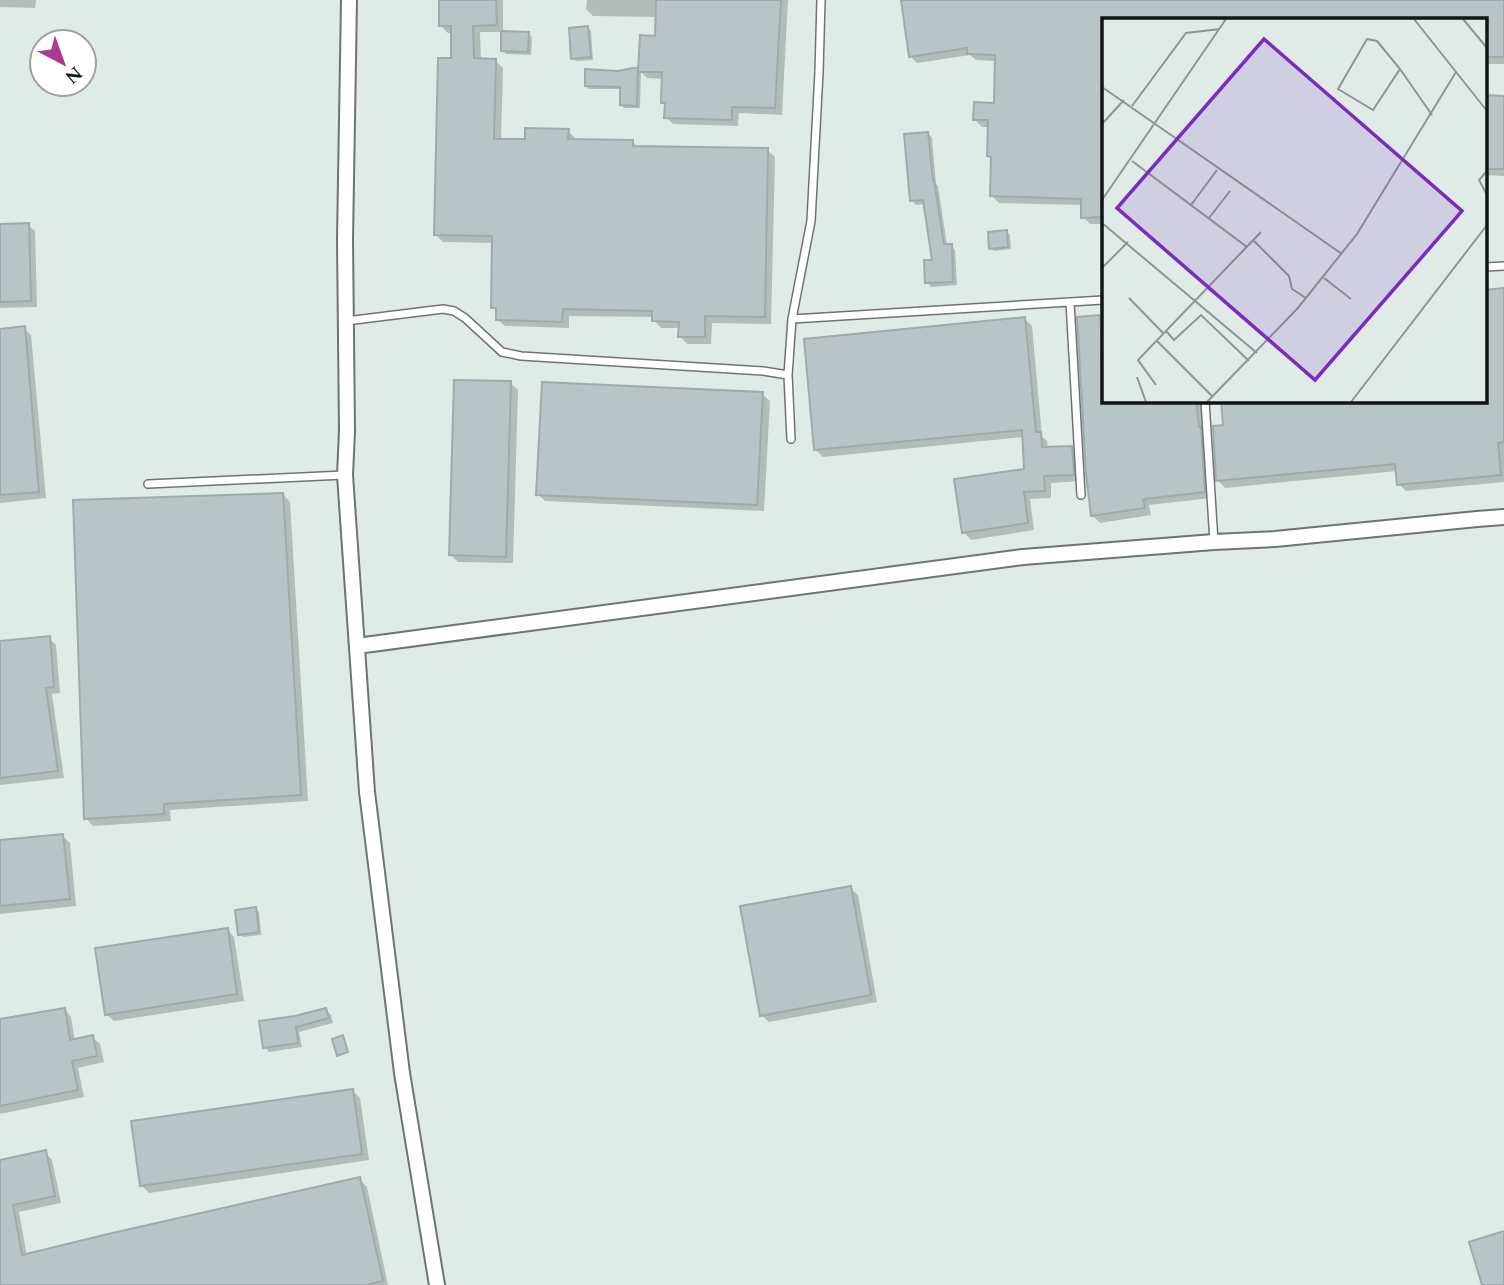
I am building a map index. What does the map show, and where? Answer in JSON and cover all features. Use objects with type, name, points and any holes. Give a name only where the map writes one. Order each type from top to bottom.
[{"type":"street","points":[[349,0],[345,475],[369,805],[402,1073],[437,1285]]},
{"type":"street","points":[[357,646],[1023,557],[1275,539],[1504,517]]},
{"type":"lane","points":[[791,439],[788,375],[792,319],[811,221],[821,0]]},
{"type":"lane","points":[[1486,267],[1504,265]]},
{"type":"lane","points":[[792,319],[1102,300]]},
{"type":"lane","points":[[1070,302],[1081,495]]},
{"type":"lane","points":[[345,321],[443,309],[466,318],[502,352],[521,356],[763,371],[788,375]]},
{"type":"lane","points":[[1205,402],[1214,542]]},
{"type":"lane","points":[[148,484],[345,475]]},
{"type":"building","points":[[439,0],[496,0],[497,25],[473,26],[474,58],[496,59],[494,139],[525,139],[525,128],[569,129],[568,139],[633,140],[633,146],[768,148],[765,317],[705,316],[705,337],[678,337],[679,322],[652,321],[652,311],[563,309],[562,322],[496,320],[496,308],[491,308],[492,236],[434,235],[438,58],[451,58],[451,26],[439,26]]},
{"type":"building","points":[[656,0],[781,0],[775,108],[732,107],[732,120],[664,118],[665,103],[661,103],[662,72],[638,72],[640,35],[655,36]]},
{"type":"building","points":[[901,0],[1504,0],[1504,57],[1486,57],[1486,18],[1102,18],[1102,217],[1081,218],[1081,199],[990,196],[988,120],[973,120],[974,102],[994,103],[995,55],[967,54],[967,48],[909,57]]},
{"type":"building","points":[[588,26],[591,57],[571,59],[569,28]]},
{"type":"building","points":[[501,31],[529,32],[528,52],[501,51]]},
{"type":"building","points":[[638,67],[637,106],[620,105],[620,87],[585,86],[585,69],[618,71]]},
{"type":"building","points":[[1486,95],[1504,96],[1504,169],[1486,169]]},
{"type":"building","points":[[928,132],[944,244],[952,244],[953,282],[925,283],[924,260],[932,260],[923,200],[910,201],[904,134]]},
{"type":"building","points":[[29,223],[31,301],[0,302],[0,224]]},
{"type":"building","points":[[1007,230],[1008,247],[989,249],[988,232]]},
{"type":"building","points":[[1504,288],[1504,442],[1498,443],[1501,475],[1397,485],[1395,464],[1216,481],[1213,426],[1223,425],[1221,402],[1486,402],[1486,290]]},
{"type":"building","points":[[1100,315],[1102,402],[1196,402],[1201,427],[1205,492],[1143,499],[1145,508],[1091,516],[1077,317]]},
{"type":"building","points":[[1025,317],[1036,432],[1041,432],[1042,447],[1072,446],[1074,475],[1044,476],[1045,491],[1024,492],[1028,523],[962,533],[954,479],[1024,469],[1022,430],[814,450],[804,339]]},
{"type":"building","points":[[25,326],[39,492],[0,495],[0,329]]},
{"type":"building","points":[[454,380],[511,381],[506,557],[449,555]]},
{"type":"building","points":[[542,382],[763,392],[757,505],[536,495]]},
{"type":"building","points":[[283,493],[301,795],[164,804],[164,814],[84,819],[73,500]]},
{"type":"building","points":[[50,636],[54,687],[46,688],[58,771],[0,778],[0,641]]},
{"type":"building","points":[[63,834],[70,899],[0,906],[0,840]]},
{"type":"building","points":[[851,886],[871,995],[760,1016],[740,906]]},
{"type":"building","points":[[256,907],[259,932],[238,935],[235,910]]},
{"type":"building","points":[[228,928],[237,994],[105,1015],[95,948]]},
{"type":"building","points":[[65,1008],[70,1040],[93,1035],[97,1056],[72,1061],[78,1090],[0,1106],[0,1019]]},
{"type":"building","points":[[326,1008],[329,1018],[296,1027],[298,1043],[263,1048],[259,1021]]},
{"type":"building","points":[[343,1035],[348,1052],[337,1056],[332,1039]]},
{"type":"building","points":[[353,1089],[362,1154],[140,1186],[131,1121]]},
{"type":"building","points":[[46,1150],[55,1196],[13,1205],[22,1255],[360,1177],[383,1281],[366,1285],[0,1285],[0,1160]]},
{"type":"building","points":[[1504,1231],[1504,1285],[1482,1285],[1469,1242]]}]
